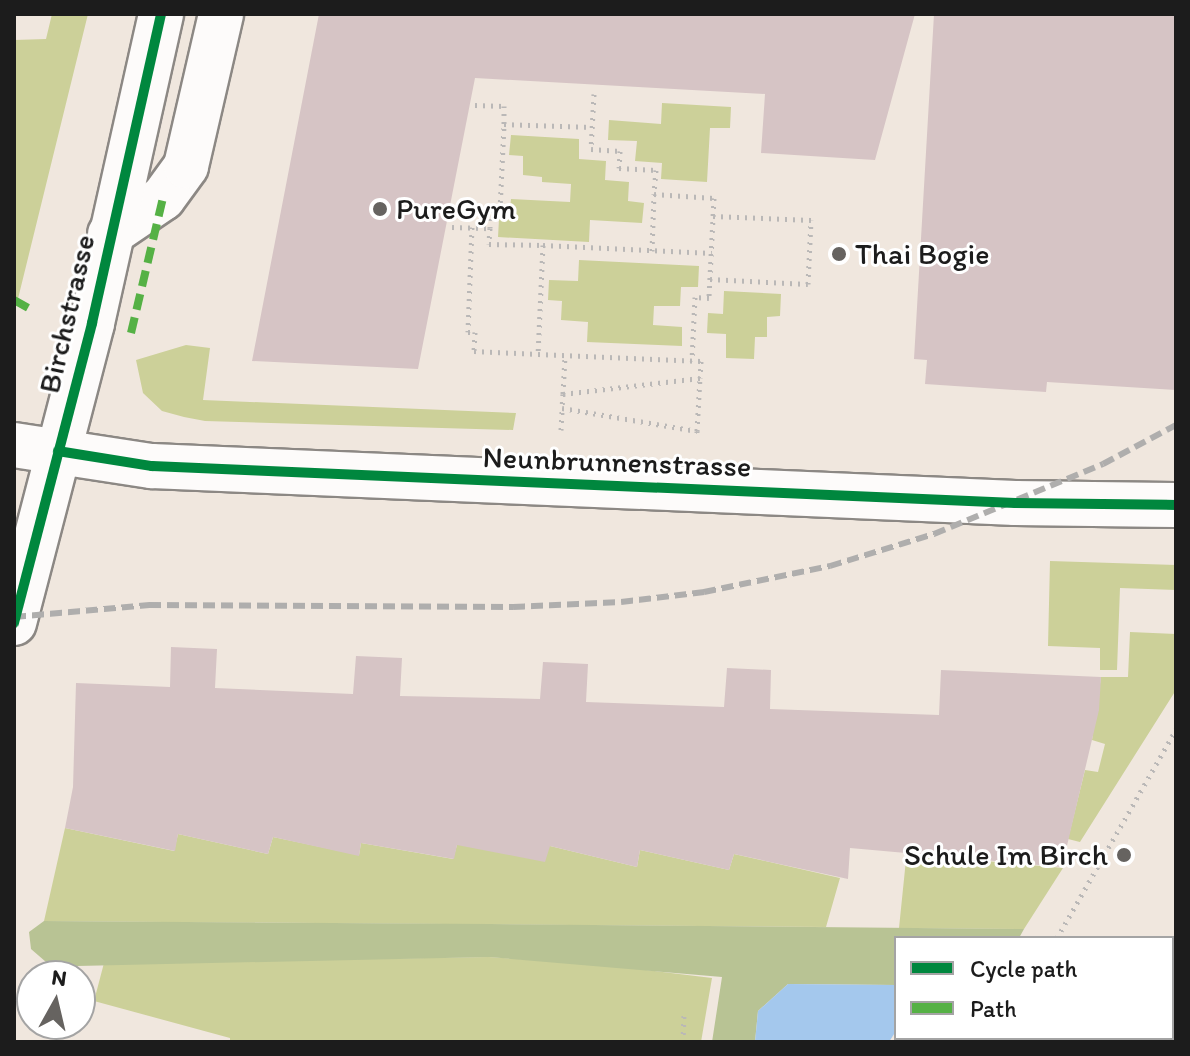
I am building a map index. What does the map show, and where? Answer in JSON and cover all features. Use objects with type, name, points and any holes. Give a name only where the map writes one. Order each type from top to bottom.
[{"type":"street","name":"Birchstrasse","points":[[14,623],[92,323],[161,14]]},
{"type":"street","points":[[110,234],[163,198],[186,166],[221,14]]},
{"type":"street","name":"Neunbrunnenstrasse","points":[[14,445],[152,466],[1015,503],[1176,505]]},
{"type":"path","points":[[594,94],[591,149],[620,151],[619,168],[656,170],[652,251]]},
{"type":"path","points":[[475,105],[504,106],[500,210],[490,210],[489,244],[712,253]]},
{"type":"path","points":[[504,124],[592,127]]},
{"type":"path","points":[[654,194],[714,198],[709,298],[695,297],[692,361]]},
{"type":"path","points":[[710,279],[808,284],[811,220],[713,216]]},
{"type":"path","points":[[452,227],[490,228]]},
{"type":"path","points":[[472,227],[468,332],[475,332],[474,351],[701,361],[697,449]]},
{"type":"path","points":[[538,354],[543,245]]},
{"type":"path","points":[[561,443],[565,355]]},
{"type":"path","points":[[563,394],[700,378]]},
{"type":"path","points":[[562,408],[697,431]]},
{"type":"path","points":[[1058,936],[1176,729]]},
{"type":"path","points":[[683,1042],[684,1015]]},
{"type":"green space","points":[[52,14],[88,14],[14,315],[14,40],[46,39]]},
{"type":"green space","points":[[662,103],[731,107],[730,128],[710,128],[707,182],[661,179],[662,163],[635,161],[637,141],[608,140],[609,120],[661,124]]},
{"type":"green space","points":[[511,135],[579,139],[579,159],[606,161],[605,180],[629,182],[628,201],[644,203],[642,223],[590,220],[589,242],[498,237],[499,219],[509,219],[511,199],[570,202],[571,184],[542,182],[542,177],[523,175],[523,156],[509,155]]},
{"type":"green space","points":[[579,260],[699,266],[698,287],[681,287],[680,306],[654,306],[653,325],[682,327],[682,346],[587,342],[588,322],[561,320],[562,301],[548,300],[549,280],[578,281]]},
{"type":"green space","points":[[724,291],[781,294],[780,316],[767,317],[767,337],[755,337],[754,359],[726,358],[726,334],[707,333],[708,313],[723,314]]},
{"type":"green space","points":[[186,345],[210,348],[203,400],[516,413],[513,430],[205,421],[162,411],[143,393],[136,360]]},
{"type":"green space","points":[[1050,561],[1176,565],[1176,590],[1120,588],[1117,670],[1100,670],[1100,648],[1048,646]]},
{"type":"green space","points":[[1130,632],[1176,634],[1176,690],[1080,842],[1068,839],[1085,770],[1098,772],[1105,744],[1092,740],[1101,677],[1128,677]]},
{"type":"green space","points":[[65,828],[174,851],[178,834],[268,854],[273,837],[359,855],[361,843],[453,859],[457,845],[550,846],[637,867],[640,850],[729,870],[734,854],[840,878],[826,927],[44,921]]},
{"type":"green space","points":[[908,840],[931,856],[1063,868],[1024,929],[899,928]]},
{"type":"green space","points":[[44,921],[1024,929],[1020,936],[894,936],[894,985],[788,984],[758,1011],[755,1042],[712,1042],[722,977],[489,957],[96,966],[96,960],[44,960],[31,949],[29,932]]},
{"type":"green space","points":[[489,957],[605,965],[712,978],[701,1042],[230,1042],[230,1038],[96,1002],[104,963]]},
{"type":"water","points":[[788,984],[894,985],[894,1034],[889,1042],[755,1042],[758,1011]]},
{"type":"building","points":[[319,14],[915,14],[875,160],[761,153],[765,94],[475,78],[418,369],[252,361]]},
{"type":"building","points":[[934,14],[1176,14],[1176,390],[1047,382],[1046,392],[925,384],[927,360],[914,359]]},
{"type":"building","points":[[171,647],[217,649],[215,688],[353,694],[356,656],[402,658],[400,696],[540,699],[543,662],[588,664],[586,702],[724,707],[727,668],[771,670],[770,709],[939,715],[941,670],[1101,677],[1099,710],[1062,867],[850,848],[848,879],[734,854],[729,870],[640,850],[637,867],[550,846],[545,862],[457,845],[454,859],[361,843],[359,856],[273,837],[268,854],[178,834],[175,851],[65,828],[73,787],[76,683],[170,687]]},
{"type":"railway","points":[[14,617],[149,605],[513,607],[621,602],[704,592],[830,566],[934,534],[1103,464],[1176,425]]},
{"type":"marked path","points":[[131,333],[163,198]]},
{"type":"marked path","points":[[14,300],[34,311]]},
{"type":"cycle path","points":[[14,623],[92,323],[161,14]]},
{"type":"cycle path","points":[[58,451],[152,466],[1015,503],[1176,505]]},
{"type":"place","name":"PureGym","points":[[380,209]]},
{"type":"place","name":"Thai Bogie","points":[[839,254]]},
{"type":"place","name":"Schule Im Birch","points":[[1124,855]]}]
